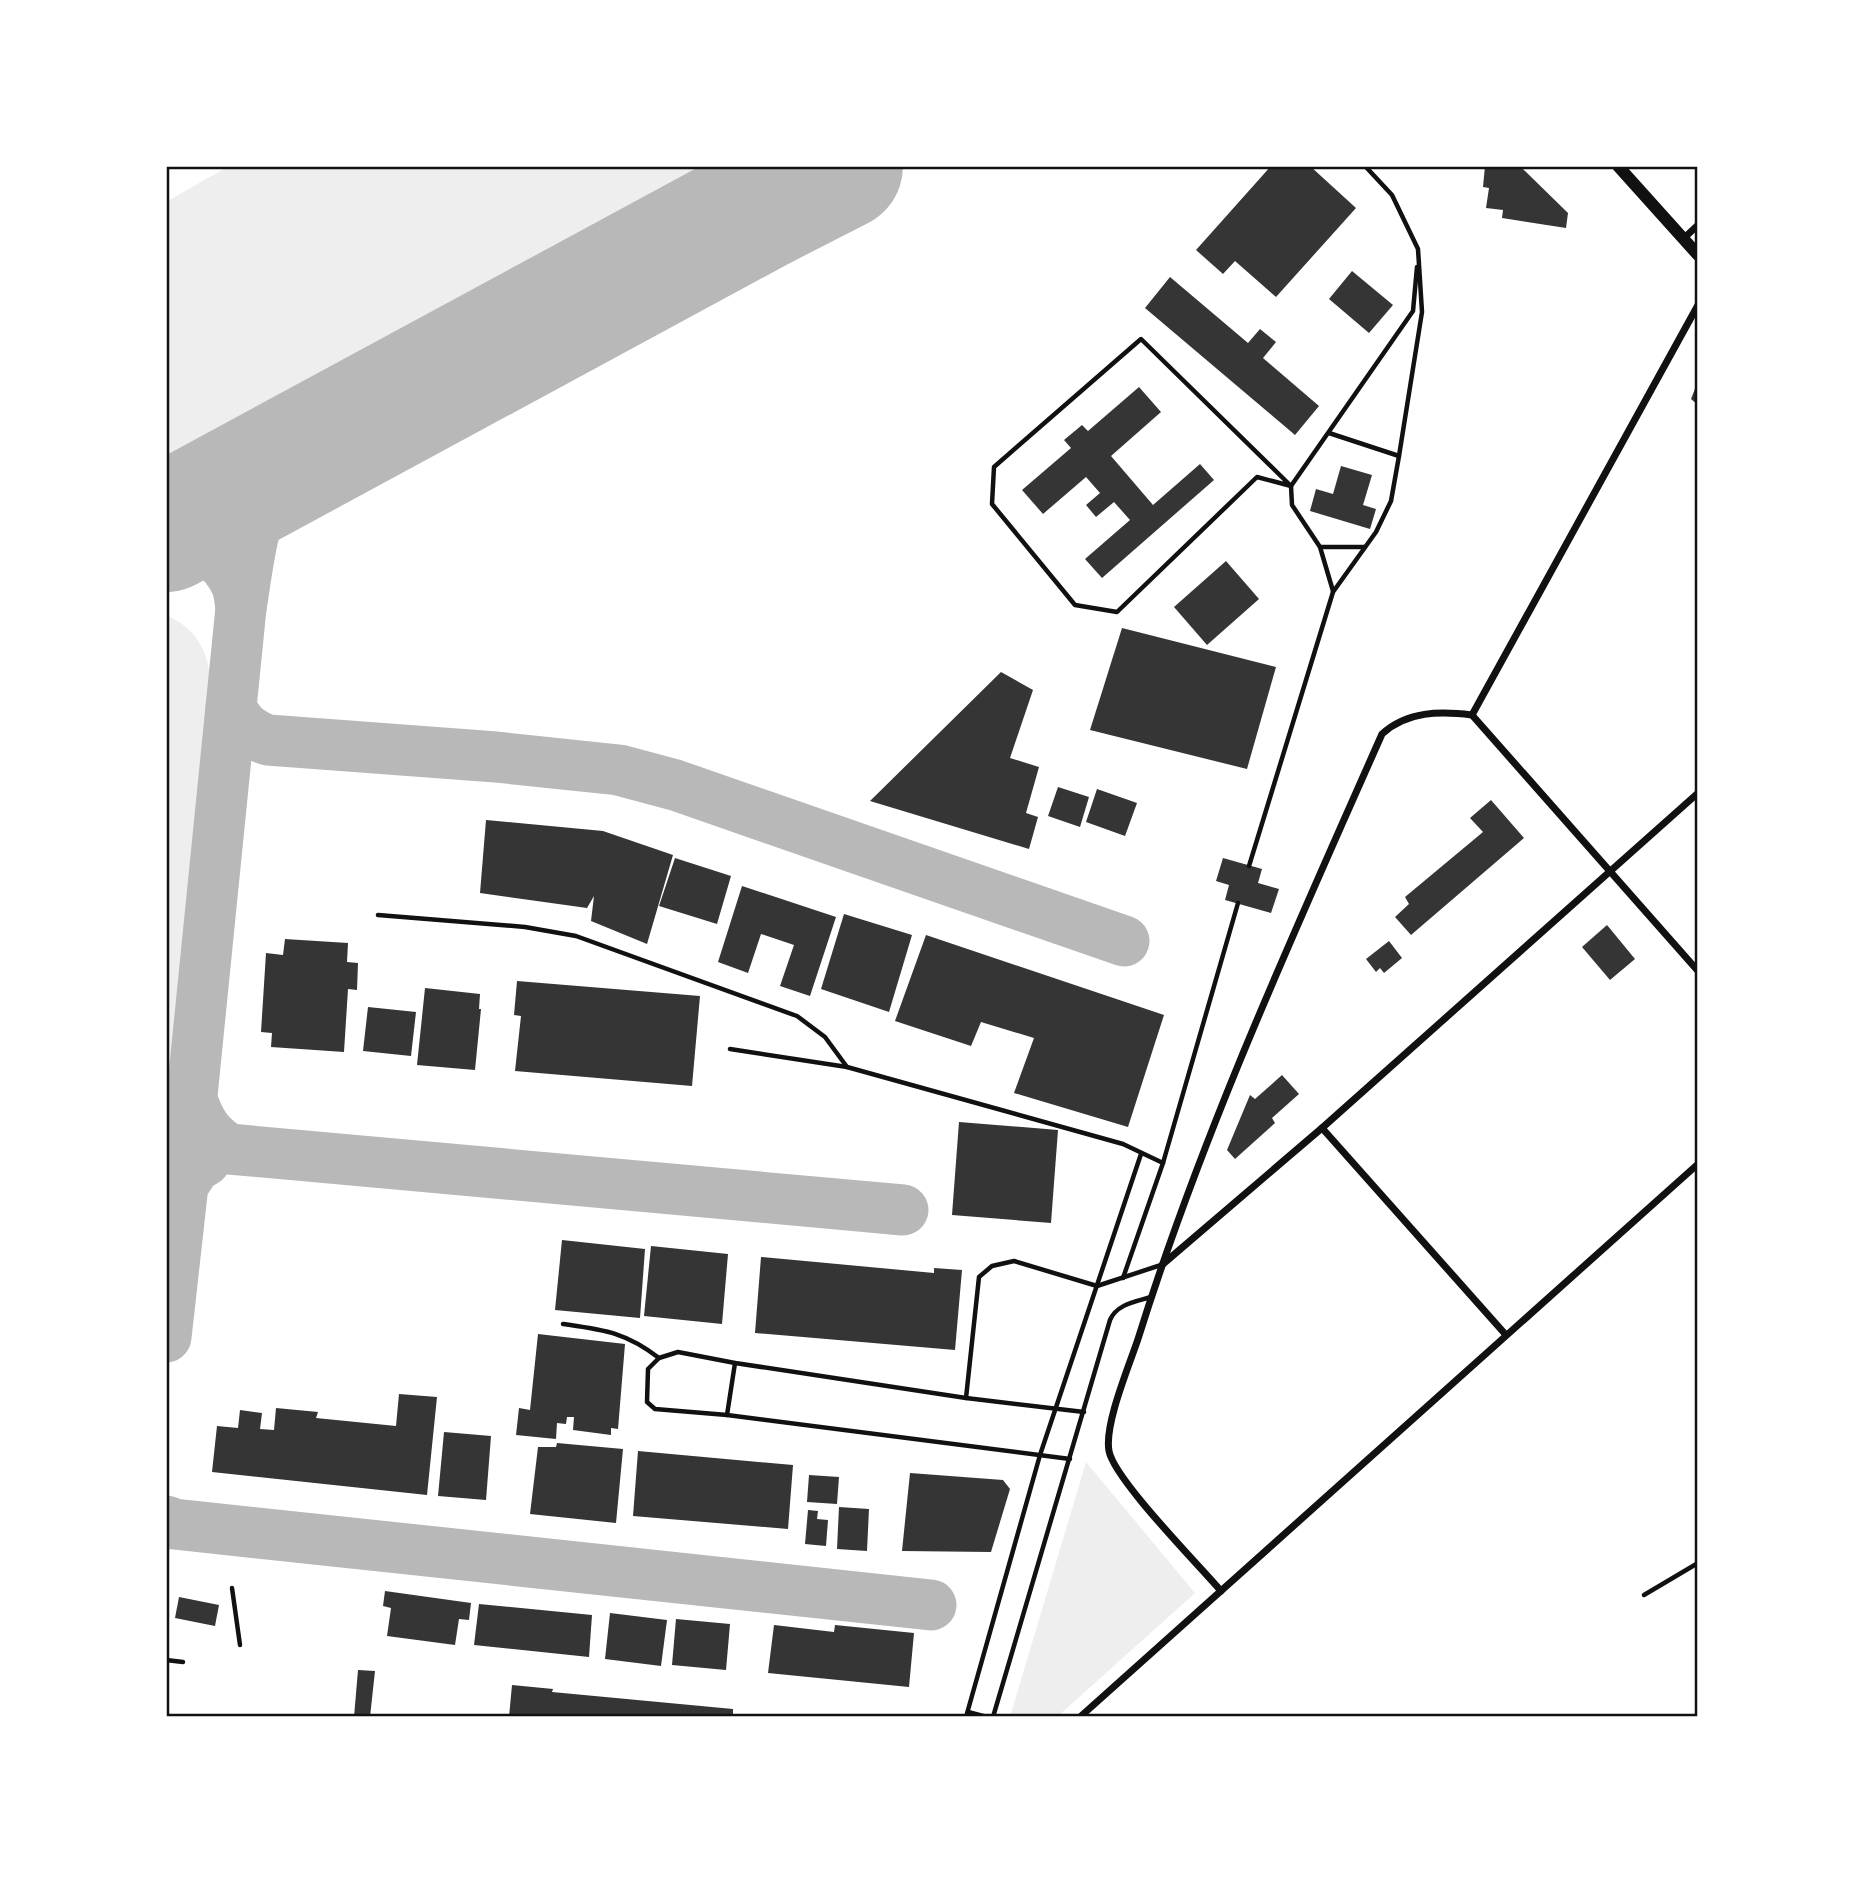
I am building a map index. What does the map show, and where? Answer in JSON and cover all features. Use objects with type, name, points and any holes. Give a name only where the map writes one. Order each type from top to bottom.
[{"type":"main road","points":[[1618,166],[1698,255]]},
{"type":"street","points":[[1683,239],[1698,225]]},
{"type":"street","points":[[1472,715],[1698,305]]},
{"type":"street","points":[[1221,1591],[1118,1474],[1108,1449],[1111,1422],[1191,1182],[1238,1061],[1382,734],[1408,718],[1448,712],[1472,715],[1698,971]]},
{"type":"street","points":[[1162,1265],[1322,1128],[1698,793]]},
{"type":"street","points":[[1322,1128],[1506,1335]]},
{"type":"street","points":[[1080,1717],[1698,1164]]},
{"type":"lane","points":[[1249,866],[1333,592],[1376,532],[1391,501],[1399,456],[1422,312],[1418,249],[1392,195],[1365,166]]},
{"type":"lane","points":[[1333,592],[1321,547],[1292,505],[1291,486],[1413,311],[1418,249]]},
{"type":"lane","points":[[1141,339],[1291,486],[1257,477],[1117,612],[1075,605],[992,504],[994,467],[1141,339]]},
{"type":"lane","points":[[1328,433],[1399,456]]},
{"type":"lane","points":[[1321,547],[1365,547]]},
{"type":"lane","points":[[1124,1278],[1163,1163],[1238,903]]},
{"type":"lane","points":[[378,915],[525,927],[576,936],[797,1016],[825,1037],[847,1067]]},
{"type":"lane","points":[[730,1049],[847,1067],[1123,1144],[1163,1163]]},
{"type":"lane","points":[[987,1717],[967,1714],[1040,1455],[1141,1154]]},
{"type":"lane","points":[[966,1398],[979,1277],[992,1266],[1014,1261],[1097,1286],[1162,1265]]},
{"type":"lane","points":[[993,1717],[1114,1313],[1120,1307],[1151,1297]]},
{"type":"lane","points":[[563,1324],[611,1331],[639,1343],[659,1358]]},
{"type":"lane","points":[[1070,1460],[727,1415],[655,1409],[647,1402],[648,1369],[659,1358],[678,1352],[966,1398],[1084,1412]]},
{"type":"lane","points":[[727,1415],[736,1363]]},
{"type":"lane","points":[[1644,1595],[1698,1563]]},
{"type":"lane","points":[[232,1588],[240,1645]]},
{"type":"lane","points":[[166,1660],[183,1662]]},
{"type":"shaded area","points":[[229,166],[758,166],[166,481],[166,202]]},
{"type":"shaded area","points":[[166,615],[188,629],[202,648],[209,670],[211,696],[166,1131]]},
{"type":"shaded area","points":[[1086,1462],[1195,1593],[1057,1717],[1010,1717]]},
{"type":"building","points":[[1271,166],[1310,166],[1356,208],[1276,297],[1235,261],[1223,274],[1196,250]]},
{"type":"building","points":[[1485,166],[1520,166],[1568,213],[1566,228],[1502,218],[1503,210],[1486,208],[1489,188],[1483,187]]},
{"type":"building","points":[[1352,271],[1393,305],[1369,333],[1329,299]]},
{"type":"building","points":[[1170,277],[1248,343],[1260,329],[1276,342],[1263,358],[1319,406],[1295,435],[1145,308]]},
{"type":"building","points":[[1698,381],[1698,405],[1691,399]]},
{"type":"building","points":[[1139,387],[1161,412],[1111,456],[1153,505],[1200,464],[1214,480],[1102,578],[1085,559],[1130,520],[1114,502],[1096,517],[1086,505],[1100,493],[1086,477],[1043,514],[1022,490],[1071,448],[1064,440],[1082,425],[1088,431]]},
{"type":"building","points":[[1341,466],[1372,475],[1363,505],[1376,509],[1370,529],[1310,511],[1316,489],[1333,494]]},
{"type":"building","points":[[1226,561],[1259,599],[1207,645],[1174,607]]},
{"type":"building","points":[[1122,628],[1276,667],[1247,769],[1090,730]]},
{"type":"building","points":[[1001,672],[1033,690],[1010,758],[1039,767],[1026,813],[1038,817],[1029,849],[870,801]]},
{"type":"building","points":[[1058,787],[1089,797],[1080,827],[1048,816]]},
{"type":"building","points":[[1097,789],[1137,803],[1125,836],[1086,822]]},
{"type":"building","points":[[1491,800],[1524,838],[1411,935],[1395,917],[1409,904],[1405,897],[1483,832],[1470,818]]},
{"type":"building","points":[[486,820],[603,831],[673,855],[647,944],[591,921],[594,896],[587,908],[480,893]]},
{"type":"building","points":[[675,858],[731,876],[717,924],[659,906]]},
{"type":"building","points":[[1223,858],[1262,869],[1258,883],[1279,889],[1271,913],[1225,900],[1229,885],[1216,881]]},
{"type":"building","points":[[742,886],[836,917],[810,996],[780,986],[794,945],[761,934],[748,973],[718,962]]},
{"type":"building","points":[[844,914],[912,935],[889,1012],[821,989]]},
{"type":"building","points":[[1607,925],[1635,959],[1610,980],[1582,947]]},
{"type":"building","points":[[926,935],[1164,1015],[1128,1127],[1014,1093],[1034,1038],[981,1022],[971,1046],[895,1021]]},
{"type":"building","points":[[285,939],[348,943],[347,962],[358,963],[357,990],[348,989],[344,1052],[271,1047],[272,1033],[261,1032],[266,953],[283,955]]},
{"type":"building","points":[[1389,941],[1402,958],[1384,973],[1380,968],[1376,972],[1366,959]]},
{"type":"building","points":[[517,981],[700,996],[692,1086],[515,1071],[521,1016],[514,1015]]},
{"type":"building","points":[[425,988],[480,994],[475,1070],[417,1065]]},
{"type":"building","points":[[368,1007],[416,1012],[411,1056],[363,1051]]},
{"type":"building","points":[[1282,1075],[1299,1094],[1272,1118],[1275,1123],[1235,1159],[1227,1150],[1250,1095],[1255,1099]]},
{"type":"building","points":[[959,1122],[1058,1130],[1051,1223],[952,1215]]},
{"type":"building","points":[[562,1240],[645,1249],[640,1318],[555,1310]]},
{"type":"building","points":[[651,1246],[728,1254],[722,1324],[644,1316]]},
{"type":"building","points":[[761,1257],[934,1273],[934,1268],[962,1270],[955,1350],[755,1333]]},
{"type":"building","points":[[538,1334],[625,1344],[618,1429],[611,1428],[611,1435],[573,1430],[574,1417],[567,1417],[566,1424],[557,1423],[556,1439],[516,1435],[519,1408],[530,1410]]},
{"type":"building","points":[[399,1394],[437,1397],[427,1495],[212,1472],[217,1426],[238,1428],[240,1410],[262,1413],[260,1429],[274,1430],[276,1408],[318,1412],[316,1418],[396,1426]]},
{"type":"building","points":[[444,1432],[491,1436],[486,1500],[438,1496]]},
{"type":"building","points":[[557,1443],[623,1449],[616,1523],[530,1514],[538,1447],[556,1447]]},
{"type":"building","points":[[638,1451],[793,1465],[788,1529],[633,1516]]},
{"type":"building","points":[[910,1473],[1003,1480],[1010,1489],[991,1552],[902,1551]]},
{"type":"building","points":[[809,1475],[839,1477],[837,1504],[807,1502]]},
{"type":"building","points":[[839,1507],[869,1509],[867,1551],[837,1549]]},
{"type":"building","points":[[808,1510],[818,1511],[817,1519],[828,1520],[826,1546],[805,1544]]},
{"type":"building","points":[[385,1591],[471,1603],[469,1620],[459,1619],[455,1645],[387,1636],[391,1608],[383,1606]]},
{"type":"building","points":[[179,1597],[219,1605],[215,1626],[175,1618]]},
{"type":"building","points":[[479,1604],[592,1615],[589,1657],[474,1645]]},
{"type":"building","points":[[610,1613],[667,1620],[661,1666],[605,1659]]},
{"type":"building","points":[[676,1619],[730,1624],[726,1670],[672,1665]]},
{"type":"building","points":[[774,1625],[834,1632],[835,1625],[914,1633],[909,1687],[768,1673]]},
{"type":"building","points":[[358,1670],[375,1671],[370,1717],[354,1717]]},
{"type":"building","points":[[512,1685],[553,1689],[552,1692],[733,1709],[733,1717],[509,1717]]},
{"type":"taxiway","points":[[759,207],[770,193],[781,166]]},
{"type":"taxiway","points":[[183,1185],[241,608],[250,550],[262,506],[268,496],[319,446]]},
{"type":"taxiway","points":[[166,540],[188,541],[217,558],[237,586],[241,608]]},
{"type":"taxiway","points":[[231,708],[246,728],[268,740],[496,757],[619,770],[675,785],[1124,941]]},
{"type":"taxiway","points":[[192,1100],[206,1128],[229,1149],[903,1210]]},
{"type":"taxiway","points":[[166,1337],[183,1185],[195,1167],[205,1161]]},
{"type":"taxiway","points":[[166,1521],[174,1524],[931,1605]]},
{"type":"runway","points":[[166,528],[839,166]]}]
